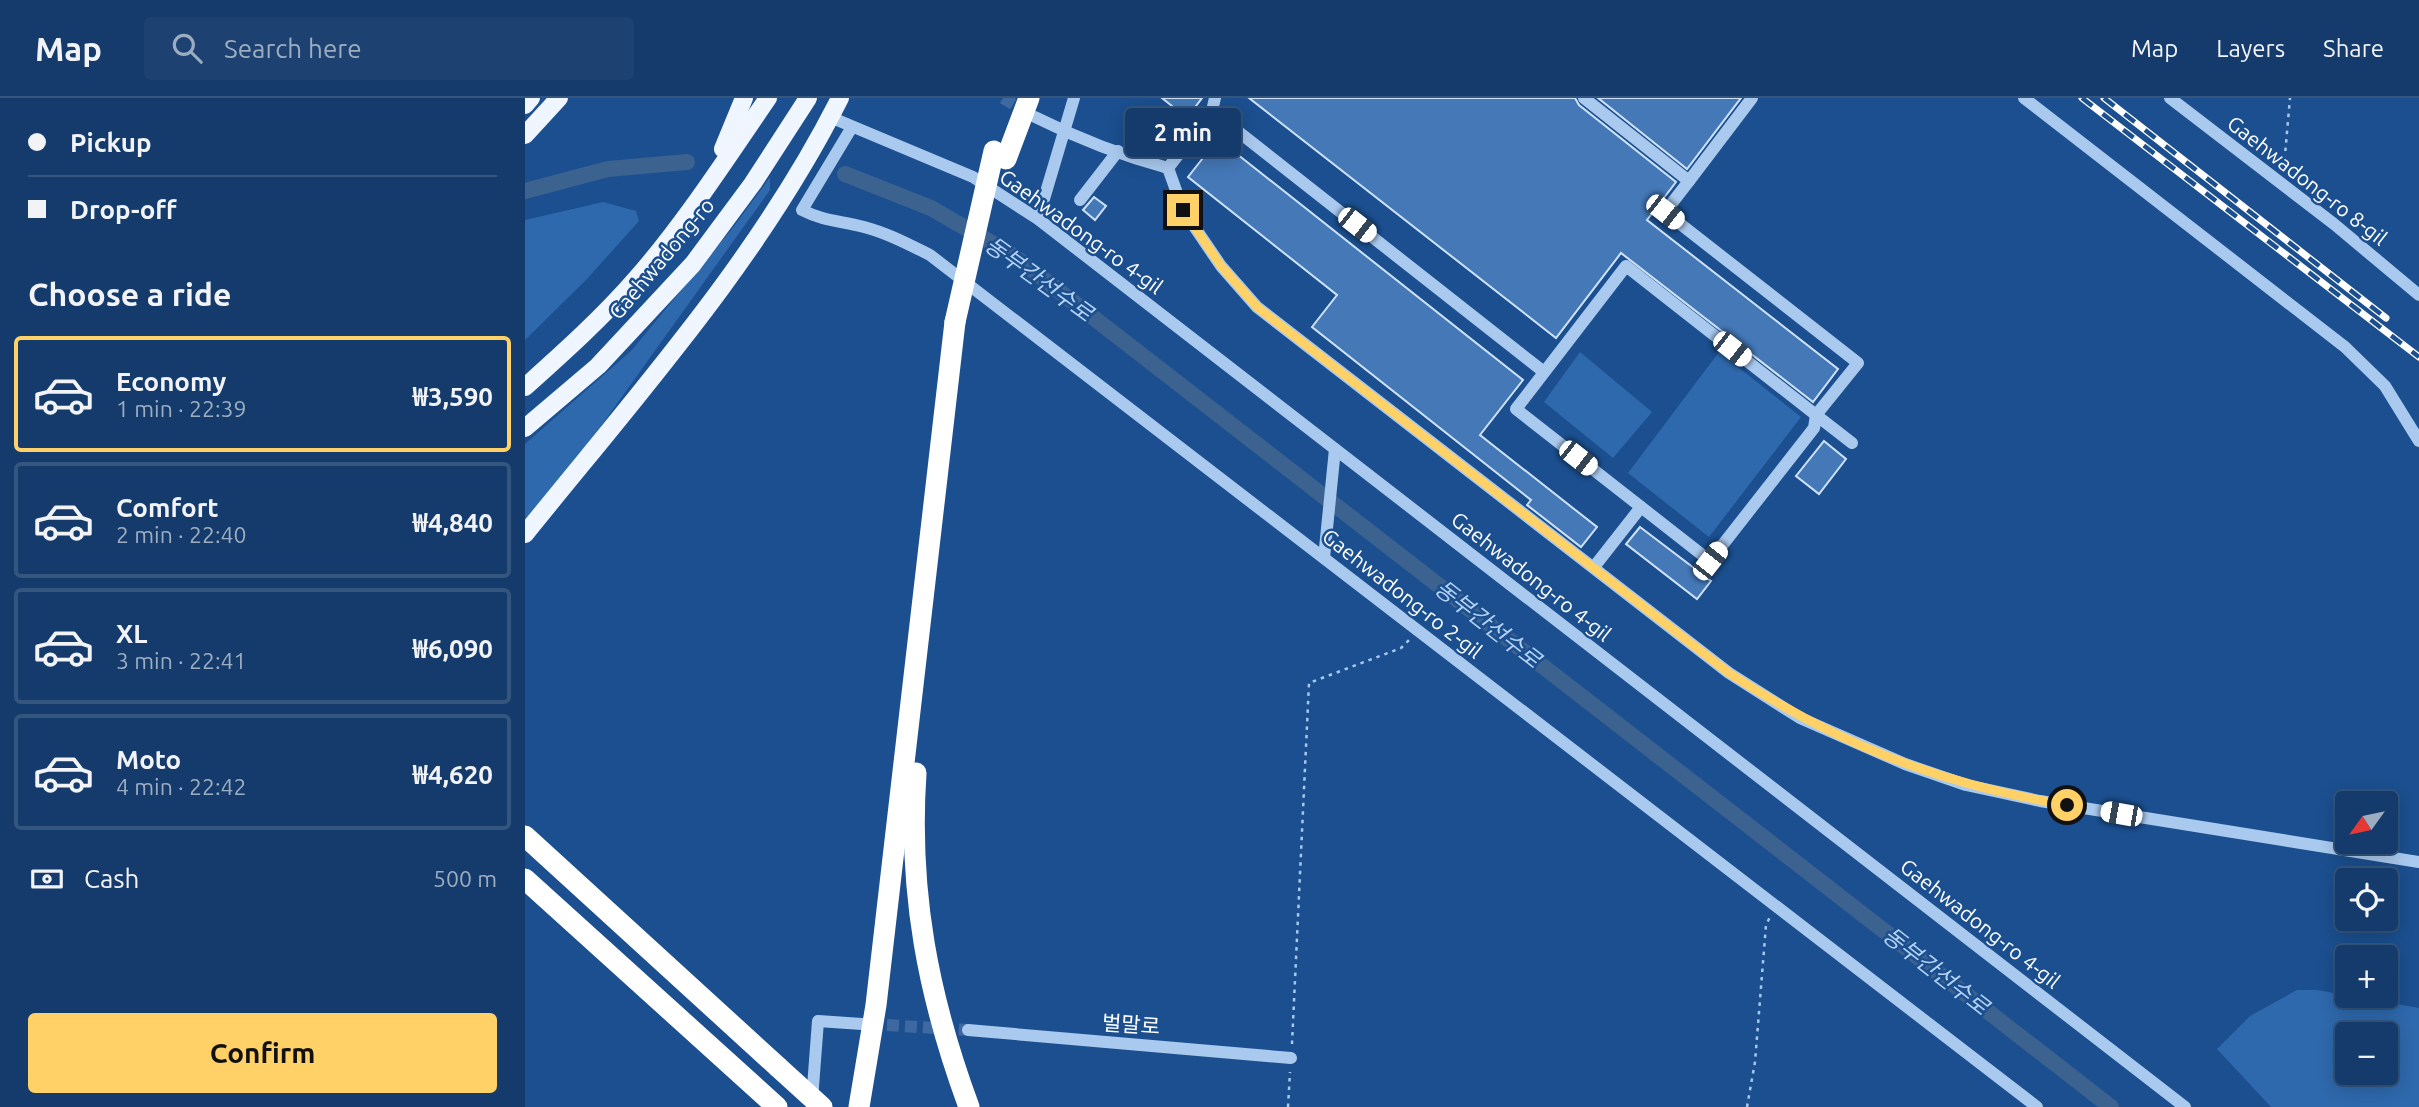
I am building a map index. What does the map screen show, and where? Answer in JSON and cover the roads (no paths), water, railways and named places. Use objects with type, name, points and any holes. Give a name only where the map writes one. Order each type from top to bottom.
[{"type":"highway","points":[[859,1107],[876,1005],[961,325],[1013,98]]},
{"type":"highway","points":[[1000,155],[1032,107]]},
{"type":"highway","points":[[961,325],[917,750],[913,842],[918,910],[929,979],[947,1048],[969,1107]]},
{"type":"highway","points":[[525,836],[822,1107]]},
{"type":"highway","points":[[525,879],[776,1105]]},
{"type":"main road","points":[[525,105],[531,98]]},
{"type":"main road","points":[[528,127],[559,98]]},
{"type":"main road","points":[[702,194],[744,98]]},
{"type":"main road","name":"Gaehwadong-ro","points":[[525,387],[576,341],[636,279],[702,194],[768,98]]},
{"type":"main road","name":"Gaehwadong-ro","points":[[525,428],[598,366],[693,264],[753,183],[809,98]]},
{"type":"main road","points":[[525,534],[753,245],[818,141],[839,98]]},
{"type":"street","points":[[1038,219],[1074,98]]},
{"type":"street","points":[[1168,168],[1212,111],[1216,98]]},
{"type":"street","points":[[1584,98],[1689,181]]},
{"type":"street","points":[[1752,98],[1665,212],[1858,363],[1817,415],[1814,428],[1710,561],[1516,409],[1626,266],[1817,415],[1852,443]]},
{"type":"street","points":[[2024,98],[2345,347],[2385,386],[2419,440]]},
{"type":"street","name":"Gaehwadong-ro 8-gil","points":[[2170,98],[2419,295]]},
{"type":"street","points":[[1032,107],[1063,130],[1168,168]]},
{"type":"street","points":[[1212,111],[1544,372]]},
{"type":"street","name":"Gaehwadong-ro 4-gil","points":[[830,117],[973,177],[1038,219],[2185,1107]]},
{"type":"street","name":"Gaehwadong-ro 2-gil","points":[[852,127],[802,210],[819,219],[864,227],[894,237],[930,255],[2037,1107]]},
{"type":"street","points":[[1080,200],[1118,151]]},
{"type":"street","points":[[1168,168],[1183,210],[1221,266],[1257,307],[1729,673],[1773,702],[1825,729],[1905,764],[1966,785],[2003,794],[2419,862]]},
{"type":"street","points":[[1324,558],[1335,449]]},
{"type":"street","points":[[1594,567],[1641,507]]},
{"type":"street","points":[[811,1107],[818,1021],[862,1024]]},
{"type":"street","name":"벌말로","points":[[968,1030],[1291,1058]]},
{"type":"waterway","name":"동부간선수로","points":[[525,191],[608,169],[687,162]]},
{"type":"waterway","name":"동부간선수로","points":[[845,174],[931,208],[1014,256],[2111,1107]]},
{"type":"tunnel","points":[[1003,98],[1030,114]]},
{"type":"tunnel","points":[[869,1024],[968,1030]]},
{"type":"railway","points":[[2082,98],[2419,357]]},
{"type":"railway","points":[[2104,98],[2386,318]]}]
